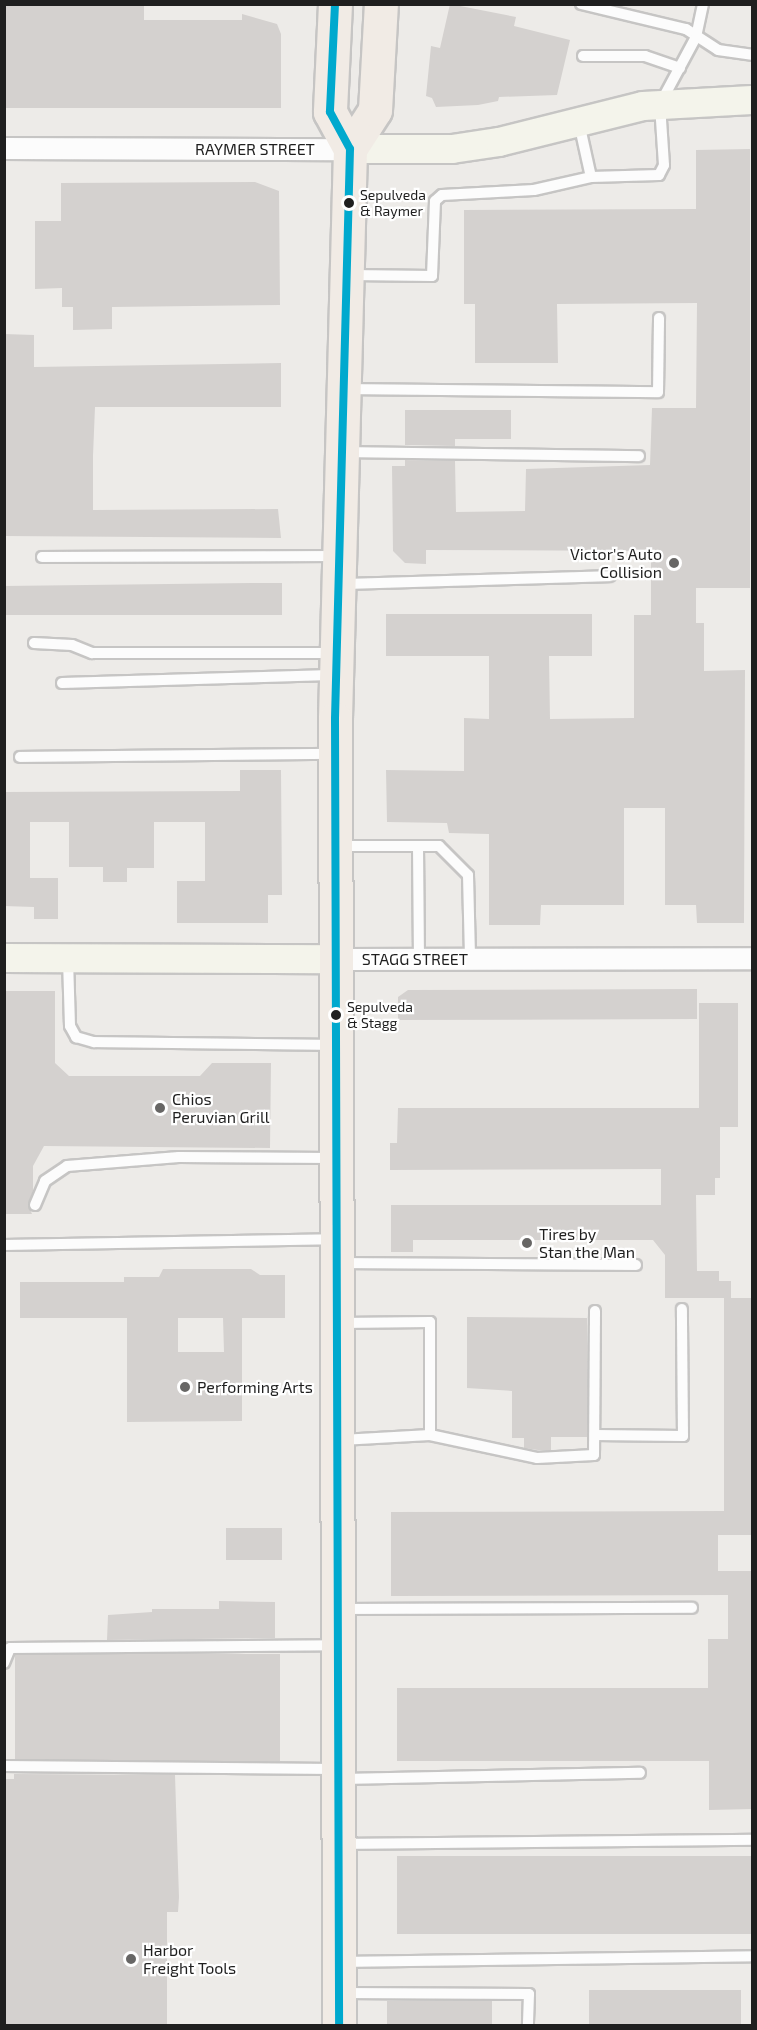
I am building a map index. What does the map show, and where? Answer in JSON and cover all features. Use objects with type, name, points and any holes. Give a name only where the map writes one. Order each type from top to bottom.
[{"type":"main road","points":[[336,4],[330,112],[350,149]]},
{"type":"main road","points":[[339,2025],[336,570],[344,274],[350,149],[375,110],[381,4]]},
{"type":"street","name":"RAYMER STREET","points":[[4,148],[452,149],[660,104],[753,100]]},
{"type":"street","name":"STAGG STREET","points":[[4,958],[753,958]]},
{"type":"lane","points":[[580,4],[686,29],[718,50],[753,55]]},
{"type":"lane","points":[[344,274],[432,276],[435,201],[441,195],[534,190],[591,177],[659,176],[664,165],[660,104],[696,37],[703,4]]},
{"type":"lane","points":[[583,56],[645,56],[680,68]]},
{"type":"lane","points":[[579,122],[591,177]]},
{"type":"lane","points":[[341,389],[658,392],[658,318]]},
{"type":"lane","points":[[339,452],[639,456]]},
{"type":"lane","points":[[42,557],[336,570],[610,576]]},
{"type":"lane","points":[[34,643],[72,645],[92,653],[335,664]]},
{"type":"lane","points":[[62,683],[335,664]]},
{"type":"lane","points":[[20,758],[335,754]]},
{"type":"lane","points":[[336,846],[439,846],[468,874],[470,959]]},
{"type":"lane","points":[[418,846],[419,959]]},
{"type":"lane","points":[[68,958],[70,1026],[76,1037],[94,1042],[337,1046]]},
{"type":"lane","points":[[35,1205],[45,1181],[67,1166],[179,1157],[337,1158]]},
{"type":"lane","points":[[4,1245],[338,1251],[636,1265]]},
{"type":"lane","points":[[595,1436],[683,1436],[682,1309]]},
{"type":"lane","points":[[338,1440],[430,1436],[537,1458],[594,1455],[595,1311]]},
{"type":"lane","points":[[338,1323],[430,1322],[430,1436]]},
{"type":"lane","points":[[338,1609],[692,1608]]},
{"type":"lane","points":[[4,1663],[10,1648],[338,1645]]},
{"type":"lane","points":[[4,1766],[339,1774],[640,1773]]},
{"type":"lane","points":[[339,1844],[753,1840]]},
{"type":"lane","points":[[339,1978],[753,1956]]},
{"type":"lane","points":[[339,1978],[529,1994],[528,2025]]},
{"type":"building","points":[[450,4],[516,17],[514,26],[570,40],[557,95],[499,97],[498,101],[478,105],[436,107],[432,98],[426,96],[431,46],[440,48]]},
{"type":"building","points":[[144,5],[144,20],[242,20],[242,14],[277,24],[281,34],[281,108],[4,108],[4,6]]},
{"type":"building","points":[[750,149],[750,588],[696,588],[696,623],[704,623],[704,671],[745,670],[744,923],[697,923],[696,905],[665,905],[665,808],[624,808],[624,905],[541,905],[540,925],[489,925],[489,834],[449,833],[447,823],[387,822],[386,770],[464,771],[464,718],[489,719],[489,656],[386,656],[386,614],[592,614],[592,656],[549,656],[550,719],[634,718],[634,615],[651,615],[651,551],[426,550],[426,564],[405,563],[393,551],[392,466],[405,466],[405,460],[455,461],[456,512],[525,511],[526,469],[650,465],[652,408],[696,408],[697,303],[557,304],[558,363],[475,363],[475,304],[464,304],[464,210],[696,209],[696,150]]},
{"type":"building","points":[[255,182],[279,191],[280,305],[112,307],[112,329],[73,330],[73,307],[62,307],[62,288],[35,289],[35,221],[61,221],[61,183]]},
{"type":"building","points":[[4,334],[34,335],[34,367],[281,363],[281,407],[95,407],[93,510],[278,509],[281,538],[4,536]]},
{"type":"building","points":[[405,410],[511,410],[511,439],[455,439],[455,446],[405,445]]},
{"type":"building","points":[[282,583],[282,615],[4,615],[4,586]]},
{"type":"building","points":[[240,770],[281,770],[282,895],[268,895],[268,923],[177,923],[177,881],[205,881],[205,822],[154,822],[154,868],[127,868],[127,882],[103,882],[103,867],[69,867],[69,822],[30,822],[30,878],[58,878],[58,919],[34,919],[34,907],[4,906],[4,792],[240,791]]},
{"type":"building","points":[[697,989],[697,1019],[398,1020],[398,997],[408,990]]},
{"type":"building","points":[[4,991],[55,991],[55,1063],[69,1076],[200,1076],[212,1063],[271,1063],[270,1148],[44,1146],[33,1166],[33,1191],[28,1205],[32,1214],[4,1214]]},
{"type":"building","points":[[699,1003],[738,1003],[738,1127],[720,1127],[720,1178],[715,1178],[715,1195],[696,1195],[697,1271],[719,1271],[719,1281],[731,1281],[731,1298],[753,1298],[753,1535],[718,1535],[718,1571],[751,1571],[753,1576],[753,1809],[709,1810],[709,1761],[397,1761],[397,1688],[708,1688],[708,1639],[728,1639],[728,1595],[391,1596],[391,1512],[724,1511],[724,1298],[665,1298],[665,1255],[653,1240],[413,1240],[413,1252],[391,1252],[391,1205],[661,1205],[661,1169],[390,1170],[390,1143],[397,1143],[398,1108],[699,1108]]},
{"type":"building","points":[[163,1269],[251,1269],[260,1275],[285,1275],[285,1318],[242,1318],[242,1421],[127,1422],[127,1318],[20,1318],[20,1282],[124,1282],[124,1277],[159,1277]],"holes":[[[178,1318],[223,1318],[224,1352],[178,1352]]]},
{"type":"building","points":[[467,1317],[587,1318],[587,1437],[551,1437],[551,1450],[524,1448],[524,1438],[512,1438],[512,1391],[467,1388]]},
{"type":"building","points":[[226,1528],[282,1528],[282,1560],[226,1560]]},
{"type":"building","points":[[219,1601],[275,1602],[275,1638],[107,1640],[108,1615],[152,1612],[152,1609],[219,1609]]},
{"type":"building","points":[[15,1654],[280,1654],[280,1761],[15,1761]]},
{"type":"building","points":[[14,1774],[175,1775],[179,1897],[178,1912],[167,1912],[167,2024],[4,2025],[4,1779],[14,1779]]},
{"type":"building","points":[[397,1856],[752,1856],[752,1934],[397,1934]]},
{"type":"building","points":[[589,1990],[741,1990],[741,2025],[589,2025]]},
{"type":"building","points":[[387,2001],[492,2001],[492,2025],[387,2025]]},
{"type":"transit line","points":[[335,4],[330,112],[350,149],[335,719],[339,2026]]},
{"type":"place","name":"Sepulveda & Raymer","points":[[349,203]]},
{"type":"place","name":"Victor's Auto Collision","points":[[674,563]]},
{"type":"place","name":"Sepulveda & Stagg","points":[[336,1015]]},
{"type":"place","name":"Chios Peruvian Grill","points":[[160,1108]]},
{"type":"place","name":"Tires by Stan the Man","points":[[527,1243]]},
{"type":"place","name":"Performing Arts","points":[[185,1387]]},
{"type":"place","name":"Harbor Freight Tools","points":[[131,1959]]}]
